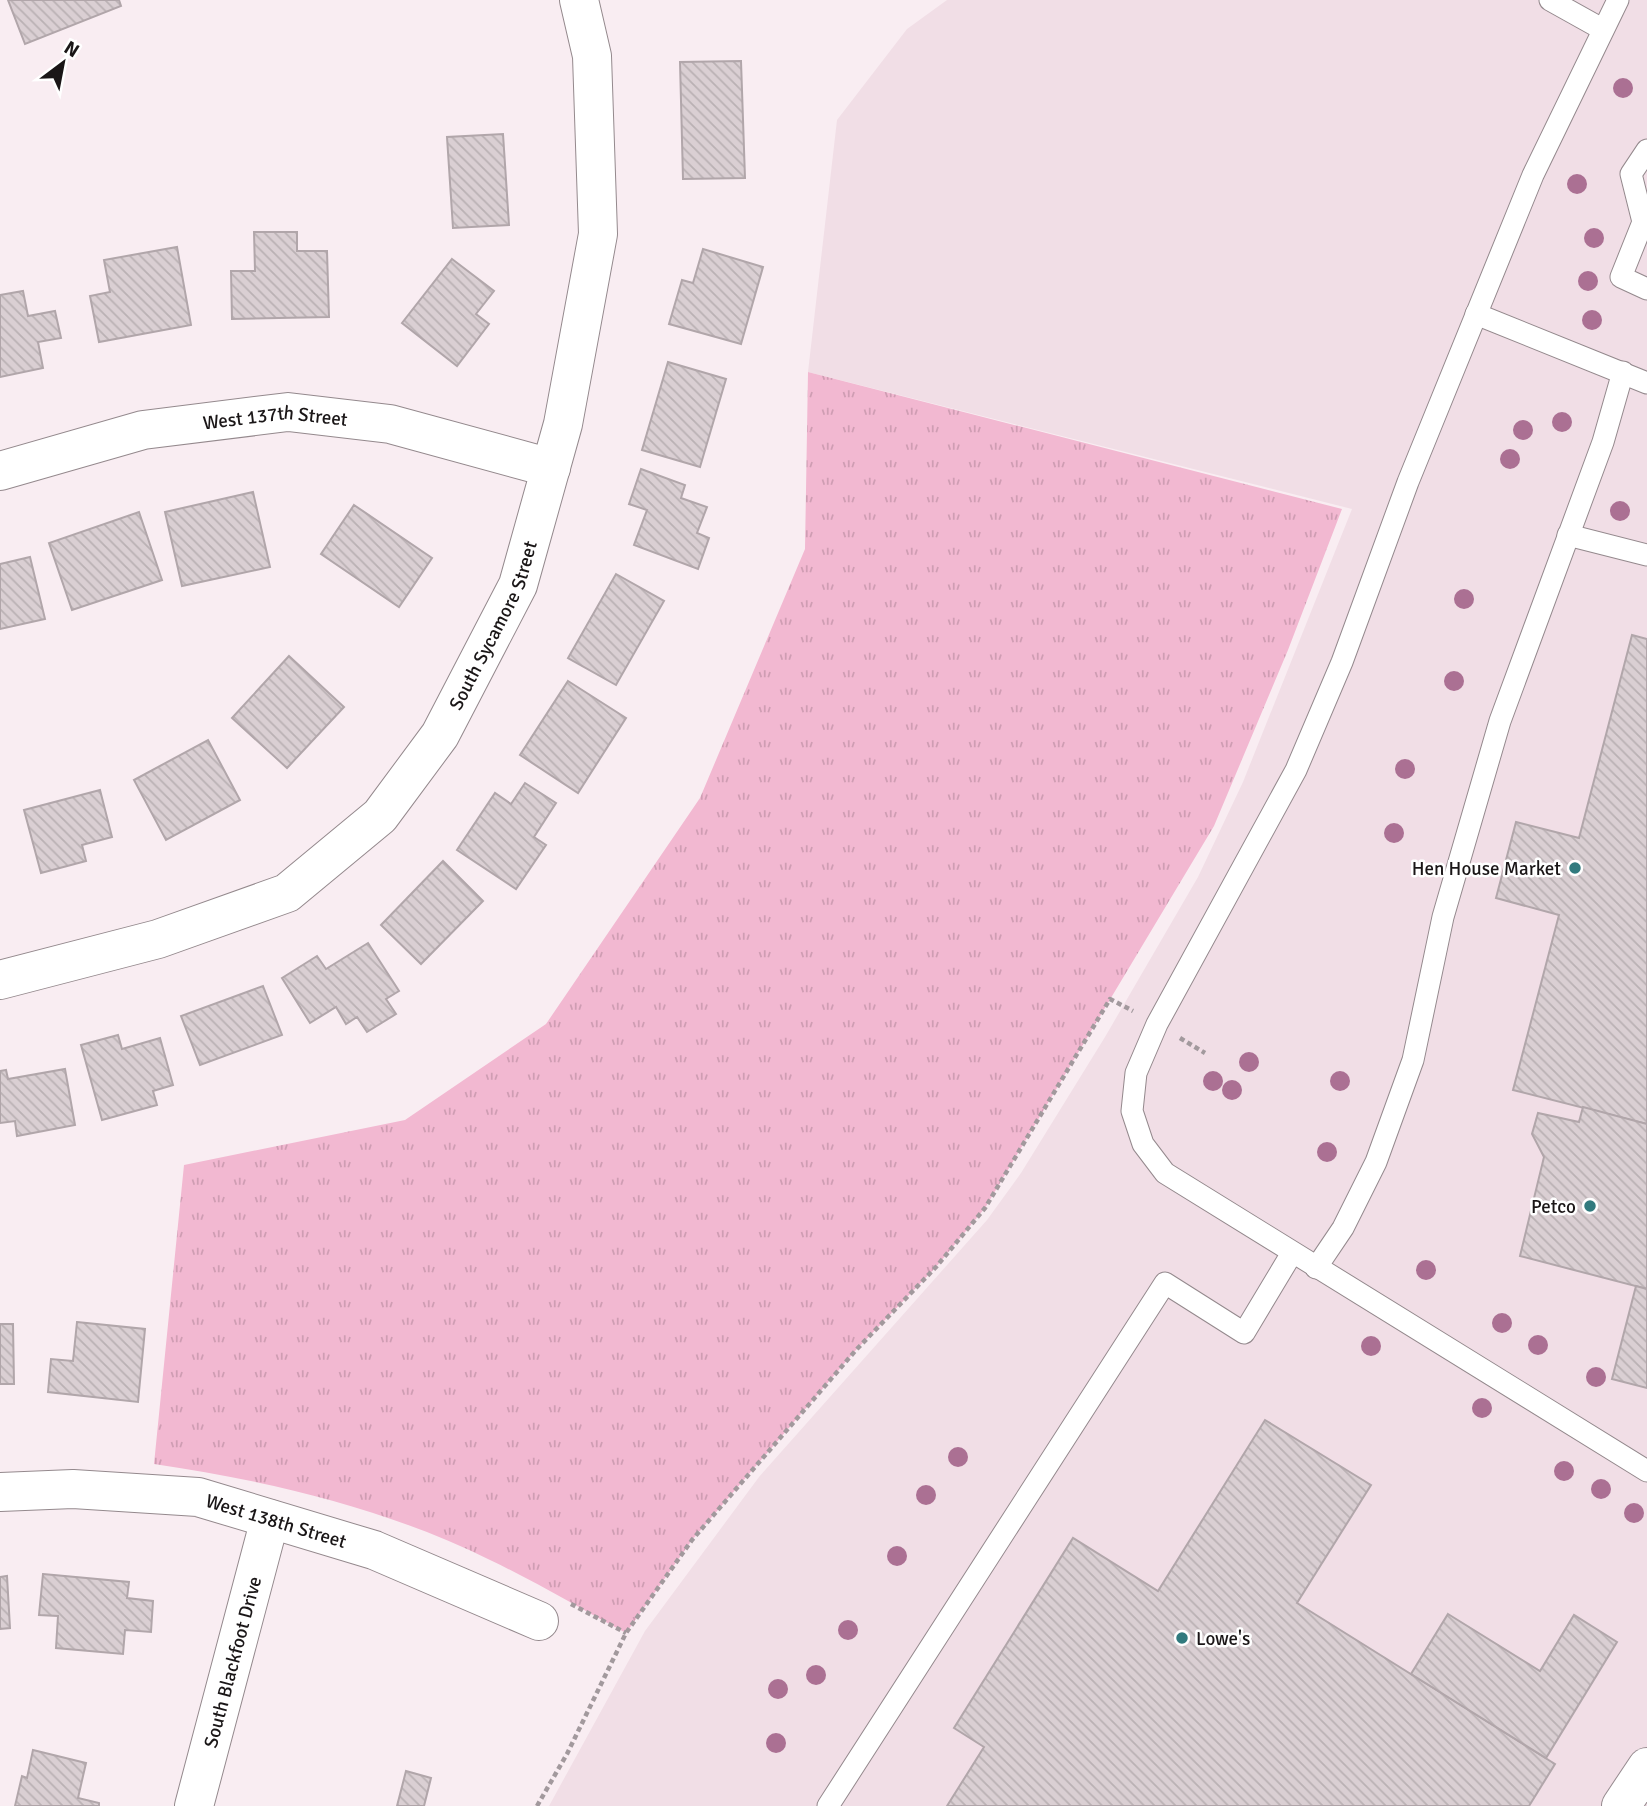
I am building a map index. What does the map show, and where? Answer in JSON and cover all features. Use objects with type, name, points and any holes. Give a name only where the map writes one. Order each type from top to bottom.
[{"type":"street","name":"South Sycamore Street","points":[[0,980],[158,939],[287,893],[380,816],[440,735],[518,585],[563,424],[598,234],[592,56],[579,0]]},
{"type":"street","name":"West 137th Street","points":[[0,471],[142,430],[288,412],[390,424],[551,468]]},
{"type":"street","name":"West 138th Street","points":[[0,1492],[73,1489],[198,1497],[374,1550],[539,1621]]},
{"type":"street","name":"South Blackfoot Drive","points":[[194,1806],[270,1519]]},
{"type":"street","points":[[1621,1806],[1647,1767]]},
{"type":"lane","points":[[1550,0],[1602,29]]},
{"type":"lane","points":[[1618,0],[1533,175],[1408,482],[1342,662],[1296,770],[1157,1024],[1136,1073],[1132,1111],[1143,1144],[1165,1173],[1647,1471]]},
{"type":"lane","points":[[1645,282],[1621,277],[1645,222],[1631,174],[1647,150]]},
{"type":"lane","points":[[1476,314],[1647,383]]},
{"type":"lane","points":[[1316,1268],[1343,1228],[1376,1163],[1413,1060],[1443,916],[1500,720],[1603,442],[1623,372]]},
{"type":"lane","points":[[1568,535],[1647,555]]},
{"type":"lane","points":[[828,1806],[1165,1283],[1244,1333],[1292,1253]]},
{"type":"path","points":[[537,1806],[567,1754],[626,1633],[692,1540],[856,1350],[936,1267],[985,1209],[1110,999]]},
{"type":"path","points":[[539,1621],[555,1595],[626,1633]]},
{"type":"shaded area","points":[[947,0],[1647,0],[1647,1806],[549,1806],[645,1631],[759,1477],[987,1220],[1021,1173],[1105,1037],[1198,877],[1243,782],[1352,509],[808,372],[837,120],[907,29]]},
{"type":"green space","points":[[808,372],[1342,509],[1288,650],[1214,826],[985,1208],[936,1267],[856,1350],[692,1540],[626,1633],[507,1568],[409,1525],[283,1488],[154,1464],[184,1165],[405,1120],[546,1024],[700,798],[805,549]]},
{"type":"building","points":[[8,0],[119,0],[121,6],[25,44]]},
{"type":"building","points":[[741,61],[745,178],[683,179],[680,62]]},
{"type":"building","points":[[503,134],[509,225],[453,228],[447,137]]},
{"type":"building","points":[[254,232],[297,232],[297,251],[327,251],[329,317],[232,319],[231,271],[255,271]]},
{"type":"building","points":[[177,247],[191,325],[99,342],[90,296],[110,292],[104,260]]},
{"type":"building","points":[[703,249],[763,267],[741,344],[669,324],[682,280],[693,283]]},
{"type":"building","points":[[452,259],[494,291],[476,314],[489,324],[457,366],[402,323]]},
{"type":"building","points":[[23,291],[28,316],[55,311],[61,338],[38,342],[43,368],[0,377],[0,295]]},
{"type":"building","points":[[668,362],[726,379],[700,467],[642,450]]},
{"type":"building","points":[[641,469],[685,485],[681,498],[707,507],[697,533],[709,538],[698,569],[634,545],[647,510],[629,504]]},
{"type":"building","points":[[253,492],[270,567],[182,586],[165,512]]},
{"type":"building","points":[[354,505],[432,558],[399,607],[321,554]]},
{"type":"building","points":[[139,512],[162,580],[72,610],[49,543]]},
{"type":"building","points":[[30,557],[45,619],[0,629],[0,564]]},
{"type":"building","points":[[616,574],[664,601],[616,685],[568,658]]},
{"type":"building","name":"Hen House Market","points":[[1632,635],[1647,639],[1647,1124],[1513,1090],[1559,915],[1496,898],[1516,822],[1579,838]]},
{"type":"building","points":[[289,656],[344,707],[287,768],[232,718]]},
{"type":"building","points":[[568,681],[626,718],[578,793],[520,755]]},
{"type":"building","points":[[208,740],[240,800],[166,840],[134,780]]},
{"type":"building","points":[[525,783],[556,803],[534,837],[546,845],[516,889],[457,850],[495,793],[511,804]]},
{"type":"building","points":[[100,790],[112,837],[82,845],[86,861],[41,873],[24,810]]},
{"type":"building","points":[[443,861],[483,901],[421,964],[381,925]]},
{"type":"building","points":[[368,943],[399,991],[386,999],[396,1014],[367,1032],[357,1017],[346,1024],[336,1007],[310,1023],[282,978],[317,956],[326,969]]},
{"type":"building","points":[[263,986],[282,1035],[200,1065],[181,1016]]},
{"type":"building","points":[[118,1035],[122,1049],[160,1038],[173,1085],[153,1091],[157,1105],[102,1120],[81,1045]]},
{"type":"building","points":[[65,1069],[75,1125],[17,1136],[15,1121],[0,1123],[0,1071],[6,1070],[8,1079]]},
{"type":"building","name":"Petco","points":[[1583,1107],[1647,1124],[1647,1289],[1520,1256],[1544,1157],[1532,1134],[1538,1113],[1579,1122]]},
{"type":"building","points":[[1636,1286],[1647,1289],[1647,1388],[1612,1379]]},
{"type":"building","points":[[77,1322],[145,1329],[138,1402],[48,1392],[51,1359],[73,1361]]},
{"type":"building","points":[[0,1324],[13,1324],[14,1384],[0,1384]]},
{"type":"building","name":"Lowe's","points":[[1265,1420],[1371,1485],[1297,1603],[1555,1764],[1529,1806],[947,1806],[984,1747],[954,1728],[1073,1538],[1158,1591]]},
{"type":"building","points":[[43,1574],[129,1582],[127,1598],[153,1601],[151,1632],[125,1630],[123,1654],[56,1648],[58,1616],[39,1615]]},
{"type":"building","points":[[7,1576],[10,1628],[0,1629],[0,1577]]},
{"type":"building","points":[[1448,1614],[1540,1671],[1574,1615],[1617,1642],[1546,1758],[1411,1674]]},
{"type":"building","points":[[33,1750],[86,1763],[78,1798],[99,1803],[99,1806],[15,1806],[22,1776],[27,1778]]},
{"type":"building","points":[[406,1771],[431,1778],[424,1806],[397,1806]]},
{"type":"place","name":"Hen House Market","points":[[1575,868]]},
{"type":"place","name":"Petco","points":[[1590,1206]]},
{"type":"place","name":"Lowe's","points":[[1182,1638]]}]
